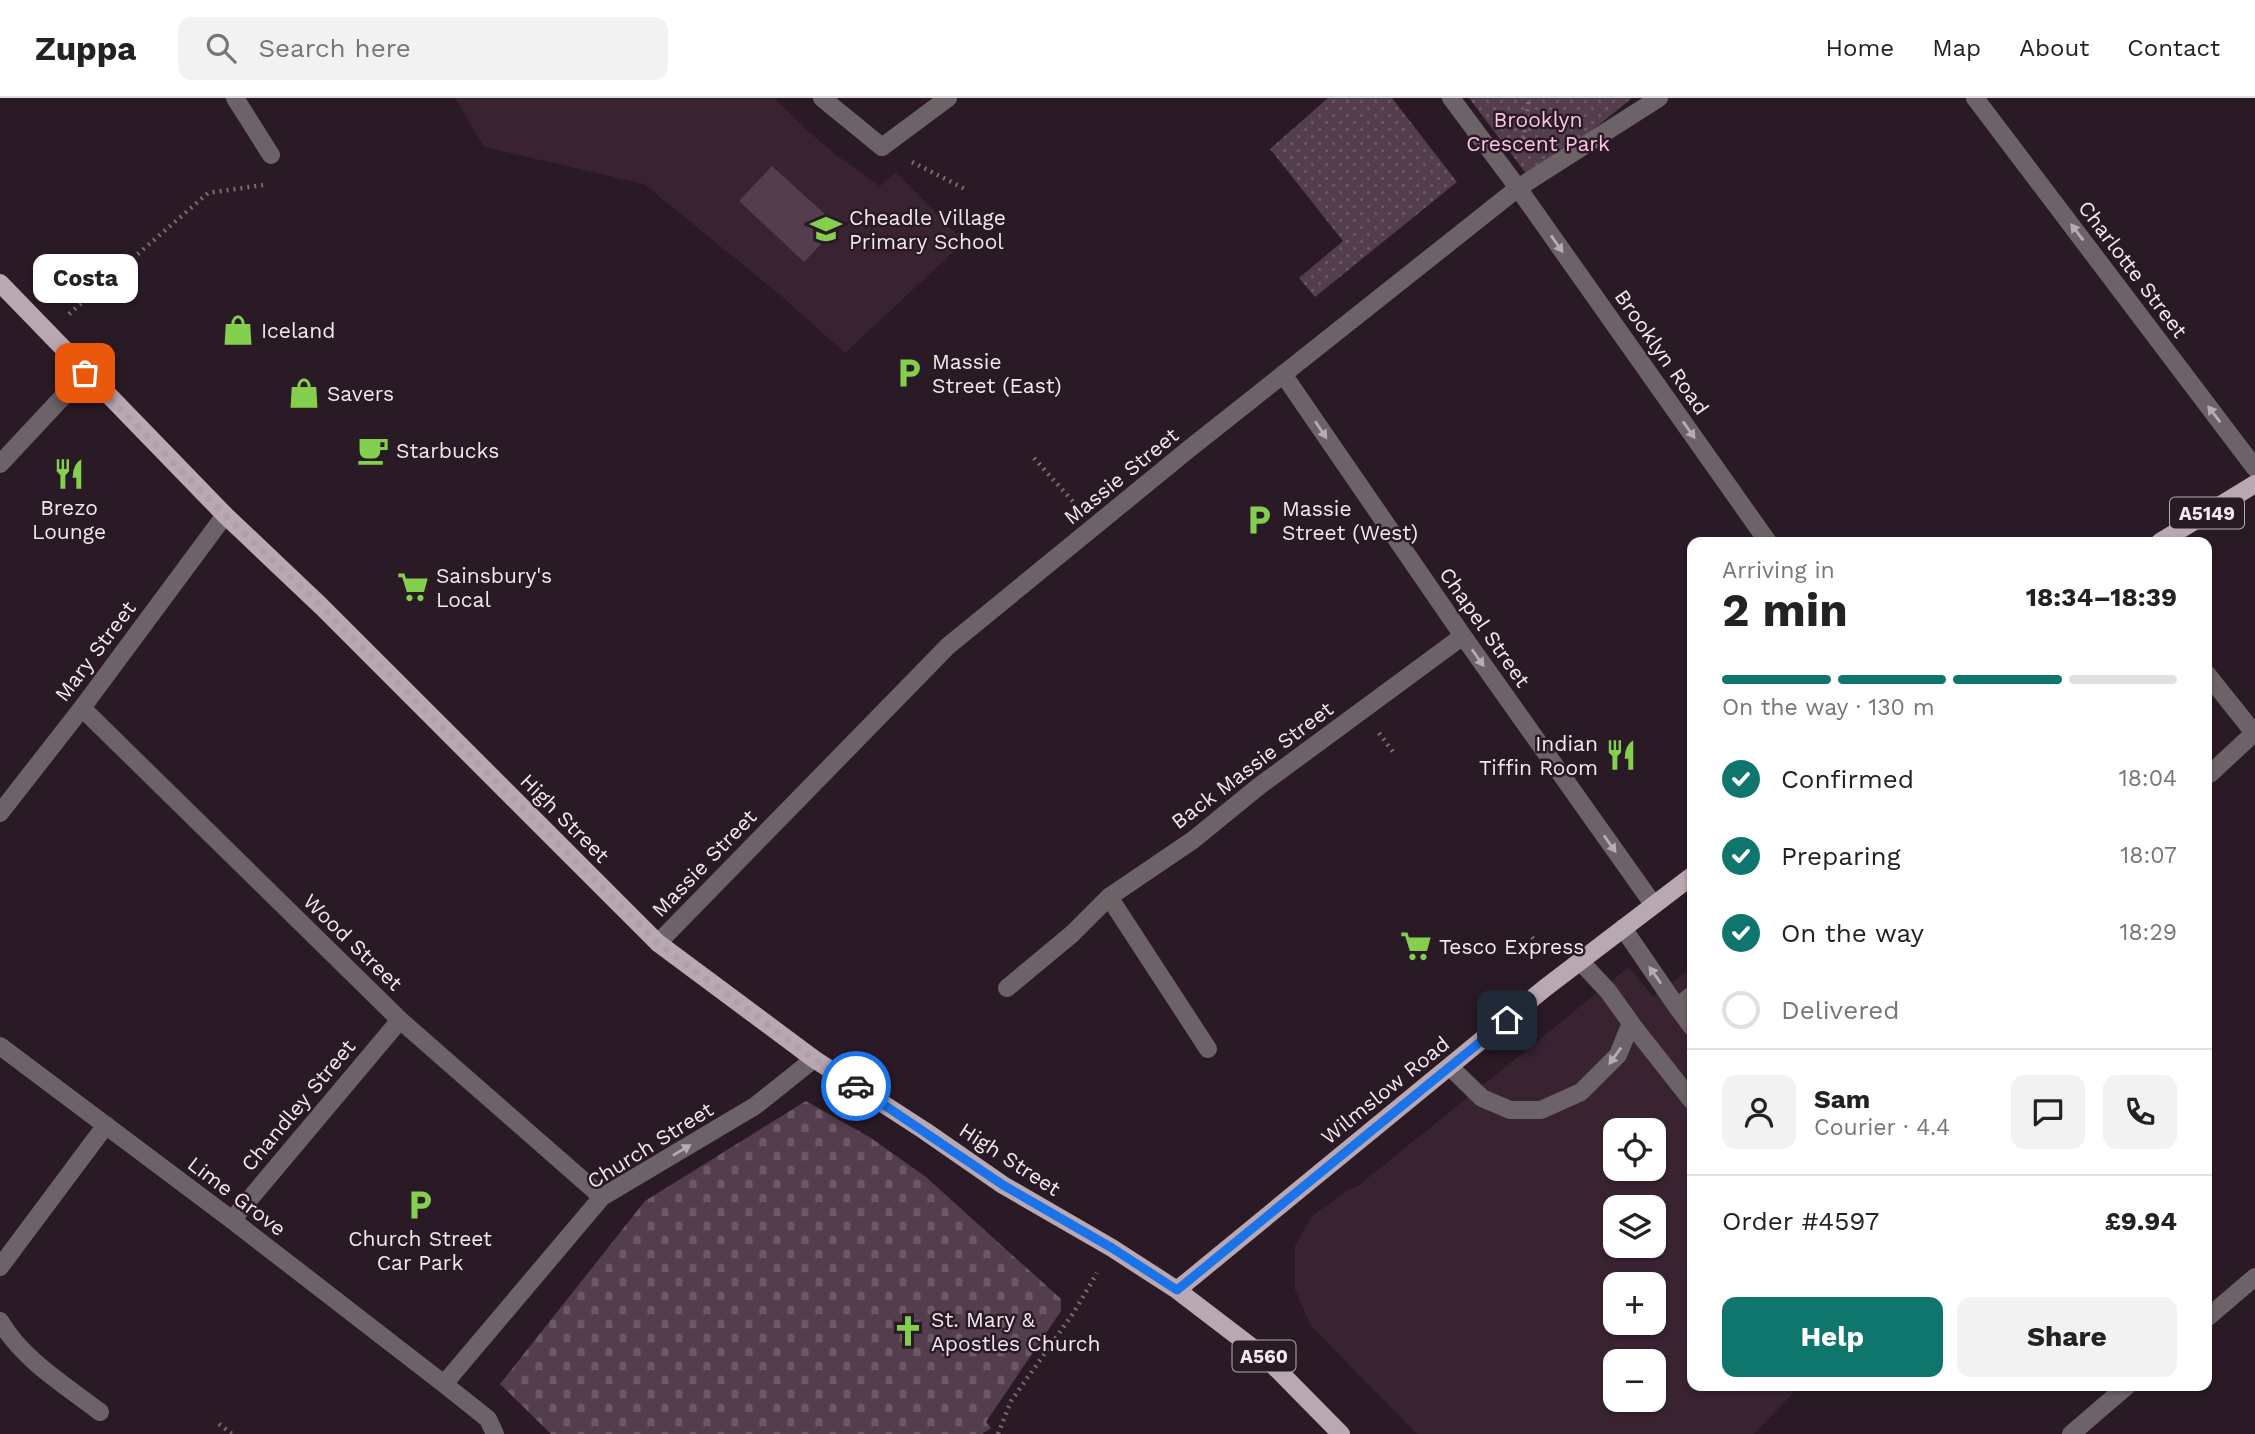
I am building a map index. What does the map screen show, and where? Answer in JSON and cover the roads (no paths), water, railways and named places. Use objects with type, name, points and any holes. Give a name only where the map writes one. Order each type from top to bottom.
[{"type":"main road","name":"High Street","points":[[0,283],[225,515],[322,607],[658,943],[814,1059],[1003,1185],[1112,1248],[1177,1290]]},
{"type":"main road","name":"A5149","points":[[2168,537],[2255,484]]},
{"type":"main road","name":"Wilmslow Road","points":[[1177,1290],[1580,961],[1687,880]]},
{"type":"main road","name":"A560","points":[[1177,1290],[1266,1357],[1342,1434]]},
{"type":"street","points":[[235,98],[271,156]]},
{"type":"street","points":[[822,98],[882,147],[948,98]]},
{"type":"street","name":"Brooklyn Road","points":[[1451,98],[1518,188],[1764,537]]},
{"type":"street","name":"Massie Street","points":[[658,943],[948,646],[1283,374],[1518,188],[1659,98]]},
{"type":"street","name":"Charlotte Street","points":[[1975,98],[2255,468]]},
{"type":"street","points":[[0,464],[85,373]]},
{"type":"street","name":"Chapel Street","points":[[1283,374],[1462,636],[1653,904]]},
{"type":"street","name":"Mary Street","points":[[0,813],[82,708],[225,515]]},
{"type":"street","name":"Back Massie Street","points":[[1007,988],[1072,934],[1109,897],[1193,841],[1258,787],[1462,636]]},
{"type":"street","points":[[2212,680],[2254,733],[2212,772]]},
{"type":"street","name":"Wood Street","points":[[82,708],[400,1020],[602,1197]]},
{"type":"street","points":[[1109,897],[1208,1049]]},
{"type":"street","points":[[1623,928],[1687,1020]]},
{"type":"street","points":[[1580,961],[1608,991],[1687,1095]]},
{"type":"street","points":[[1677,1007],[1687,999]]},
{"type":"street","name":"Chandley Street","points":[[232,1220],[400,1020]]},
{"type":"street","points":[[1450,1066],[1482,1098],[1510,1110],[1541,1110],[1581,1092],[1618,1055],[1631,1024],[1629,1021]]},
{"type":"street","name":"Lime Grove","points":[[0,1046],[444,1384],[488,1419],[495,1434]]},
{"type":"street","name":"Church Street","points":[[444,1384],[602,1197],[755,1106],[814,1059]]},
{"type":"street","points":[[0,1268],[106,1125]]},
{"type":"street","points":[[2212,1314],[2255,1277]]},
{"type":"street","points":[[0,1321],[9,1336],[37,1364],[100,1412]]},
{"type":"street","points":[[2071,1434],[2121,1391]]},
{"type":"place","name":"Cheadle Village Primary School","points":[[826,229]]},
{"type":"place","name":"Iceland","points":[[238,330]]},
{"type":"place","name":"Costa","points":[[85,373]]},
{"type":"place","name":"Massie Street (East)","points":[[909,373]]},
{"type":"place","name":"Savers","points":[[304,393]]},
{"type":"place","name":"Starbucks","points":[[373,450]]},
{"type":"place","name":"Brezo Lounge","points":[[69,474]]},
{"type":"place","name":"Massie Street (West)","points":[[1259,520]]},
{"type":"place","name":"Sainsbury's Local","points":[[413,587]]},
{"type":"place","name":"Indian Tiffin Room","points":[[1621,755]]},
{"type":"place","name":"Tesco Express","points":[[1416,946]]},
{"type":"place","name":"Church Street Car Park","points":[[420,1205]]},
{"type":"place","name":"St. Mary & Apostles Church","points":[[908,1331]]},
{"type":"park label","name":"Brooklyn Crescent Park","points":[[1538,131]]}]
